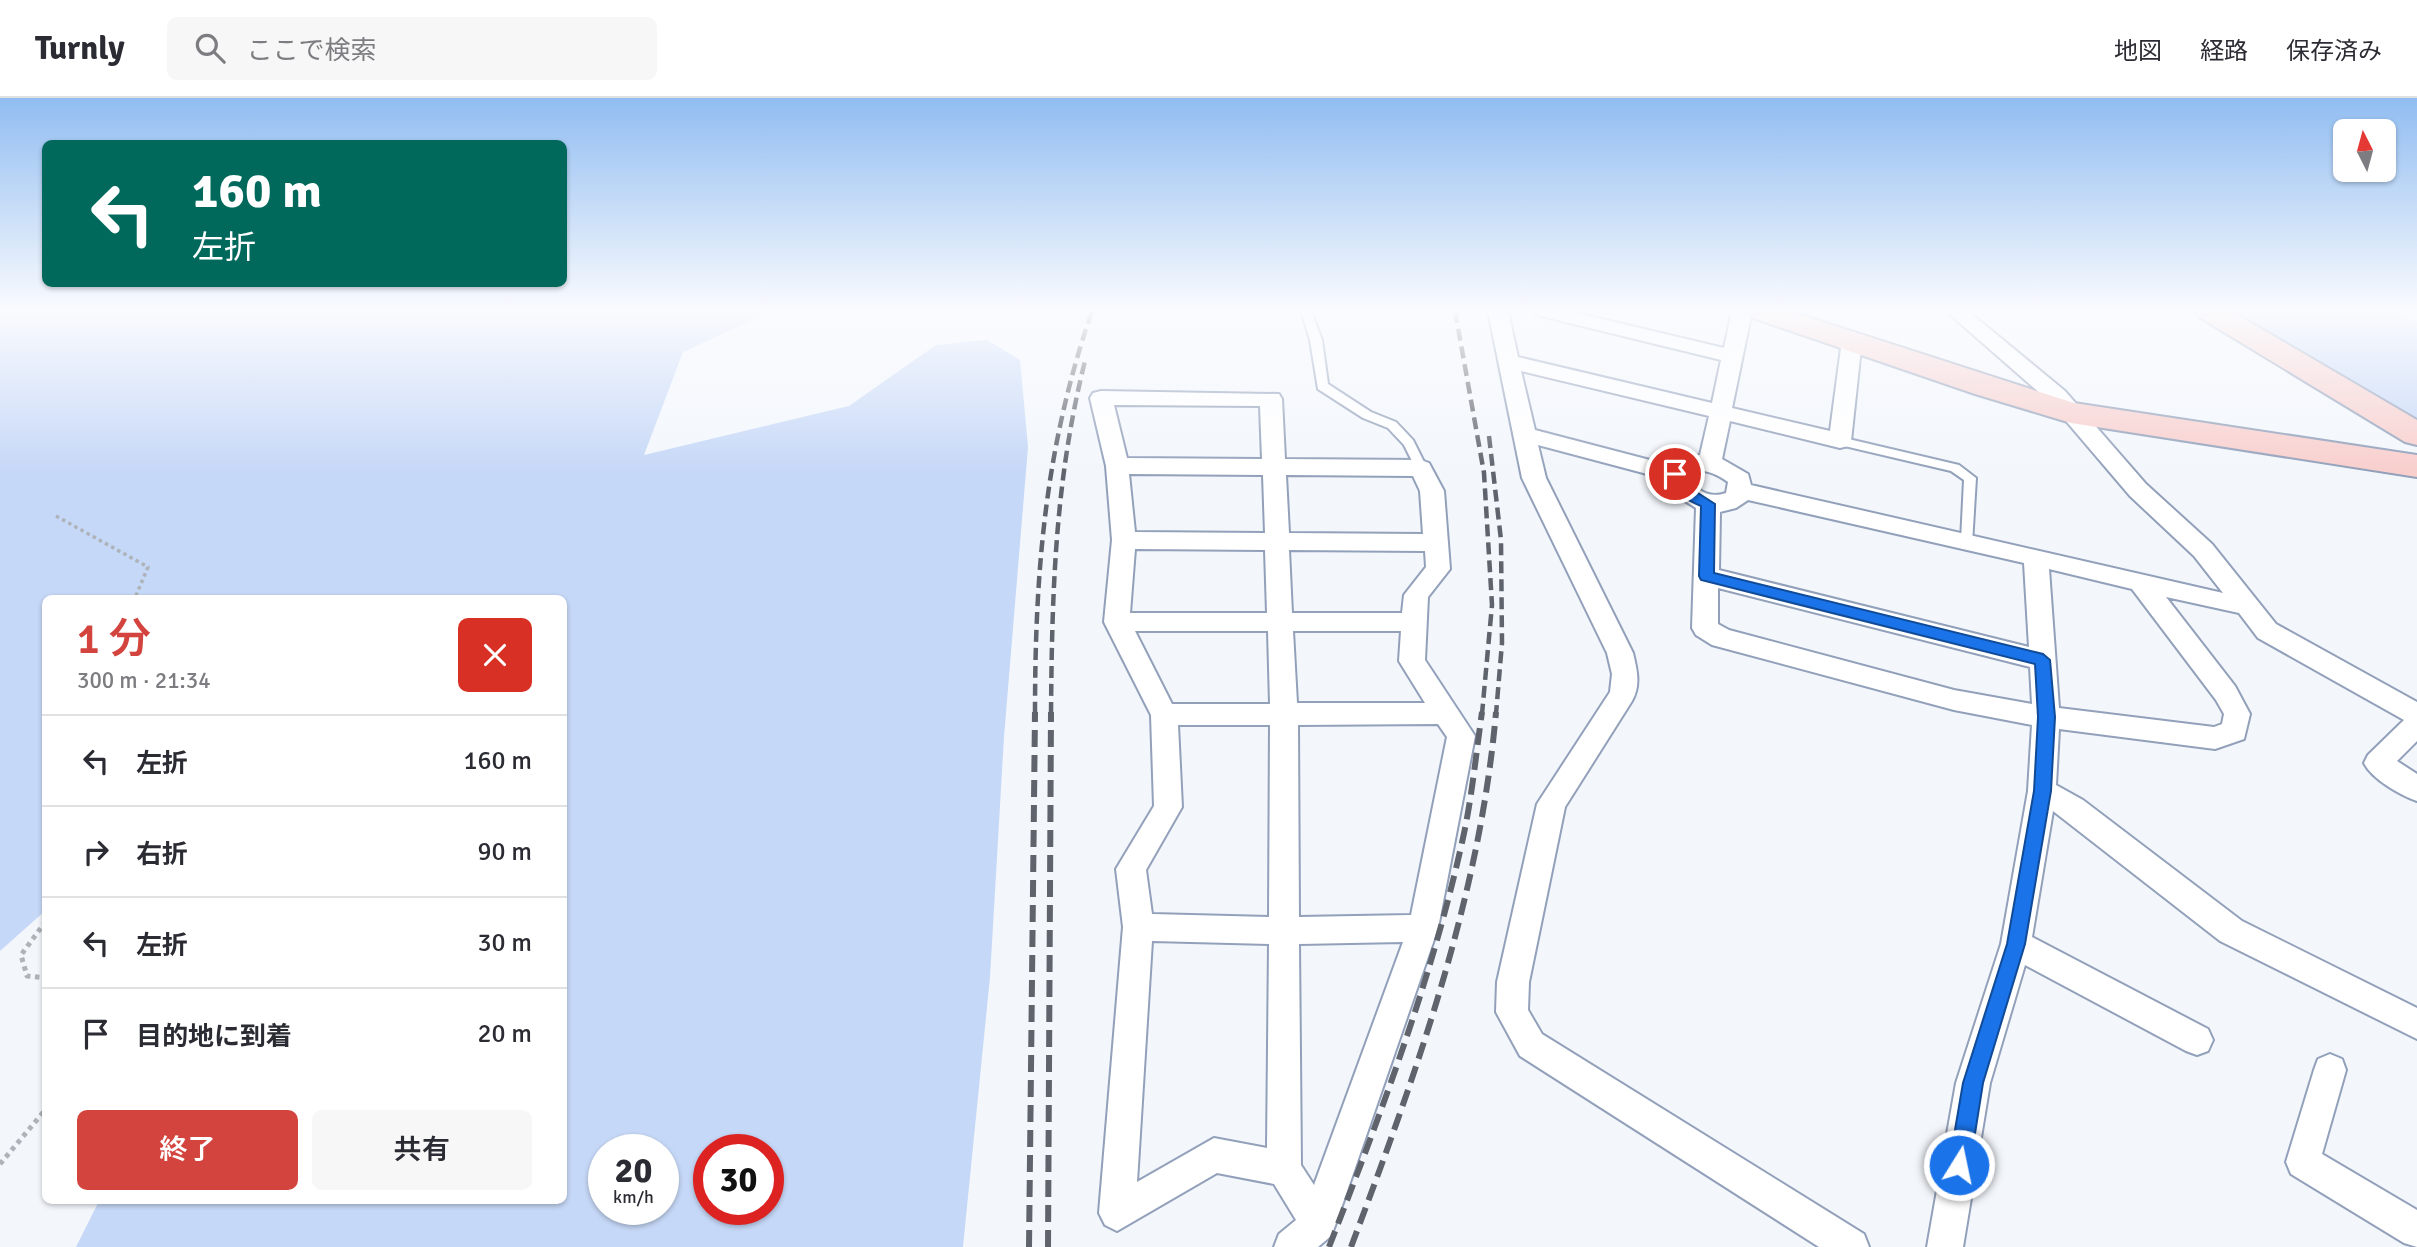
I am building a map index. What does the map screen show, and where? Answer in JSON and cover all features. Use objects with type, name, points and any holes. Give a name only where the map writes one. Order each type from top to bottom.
[{"type":"street","points":[[1510,365],[1534,478],[1620,653],[1625,674],[1623,694],[1551,804],[1513,982],[1512,1012],[1531,1045],[1851,1247]]},
{"type":"street","points":[[1527,365],[1840,442],[1849,365]]},
{"type":"street","points":[[1710,462],[1730,365]]},
{"type":"street","points":[[1925,365],[2071,412],[2189,433],[2417,466]]},
{"type":"street","points":[[2020,365],[2057,396],[2138,490],[2203,550],[2267,631],[2417,715]]},
{"type":"street","points":[[2300,365],[2417,434]]},
{"type":"street","points":[[1284,1169],[1214,1154],[1117,1213],[1138,927],[1131,869],[1168,807],[1164,715],[1117,622],[1124,540],[1117,466],[1101,398],[1271,399],[1284,713],[1284,1169],[1318,1223]]},
{"type":"street","points":[[1524,434],[1675,474]]},
{"type":"street","points":[[1696,460],[1725,467],[1740,479],[1737,498],[1728,503],[1708,504],[1681,489],[1675,474],[1681,465],[1696,460]]},
{"type":"street","points":[[1117,466],[1421,468],[1432,491],[1438,569],[1416,595],[1412,661],[1461,736],[1423,928],[1318,1223],[1292,1247]]},
{"type":"street","points":[[1738,490],[2246,605]]},
{"type":"street","points":[[1708,504],[1705,628],[1721,638],[1954,700],[2046,717],[2216,738],[2234,731],[2236,714],[2226,693],[2140,582]]},
{"type":"street","points":[[1124,540],[1436,543]]},
{"type":"street","points":[[1945,1247],[1973,1083],[2016,944],[2042,791],[2046,717],[2036,558]]},
{"type":"street","points":[[1706,576],[2043,660]]},
{"type":"street","points":[[1117,622],[1415,622]]},
{"type":"street","points":[[1164,715],[1446,713]]},
{"type":"street","points":[[2417,724],[2378,763],[2417,789]]},
{"type":"street","points":[[2042,791],[2073,808],[2231,931],[2417,1024]]},
{"type":"street","points":[[1138,927],[1286,931],[1423,928]]},
{"type":"street","points":[[2016,944],[2197,1040]]},
{"type":"street","points":[[2330,1070],[2303,1162],[2417,1230]]},
{"type":"lane","points":[[1319,365],[1322,386],[1367,415],[1392,425],[1409,443],[1421,468]]},
{"type":"lane","points":[[1840,442],[1955,468],[1970,478],[1967,541]]},
{"type":"path","points":[[56,516],[90,532],[120,553],[148,567],[136,595]]},
{"type":"path","points":[[42,926],[21,955],[27,976],[42,978]]},
{"type":"path","points":[[0,1164],[42,1114]]},
{"type":"shaded area","points":[[0,365],[678,365],[644,455],[849,406],[908,365],[1020,365],[1028,447],[1004,737],[990,977],[963,1247],[76,1247],[98,1204],[567,1204],[567,595],[42,595],[42,914],[0,951]]},
{"type":"shaded area","points":[[2324,365],[2417,365],[2417,418]]},
{"type":"railway","points":[[1035,714],[1037,610],[1046,510],[1053,461],[1075,365]]},
{"type":"railway","points":[[1051,714],[1054,580],[1061,493],[1084,365]]},
{"type":"railway","points":[[1465,365],[1484,473],[1492,605],[1482,714]]},
{"type":"railway","points":[[1489,436],[1501,540],[1502,643],[1496,714]]},
{"type":"railway","points":[[1029,1247],[1035,712]]},
{"type":"railway","points":[[1048,1247],[1051,712]]},
{"type":"railway","points":[[1329,1247],[1386,1096],[1436,943],[1466,823],[1482,712]]},
{"type":"railway","points":[[1351,1247],[1399,1116],[1442,984],[1476,849],[1496,712]]},
{"type":"route","points":[[1675,474],[1681,489],[1708,504],[1706,576],[2043,660],[2046,717],[2042,791],[2016,944],[1973,1083],[1959,1165]]}]
